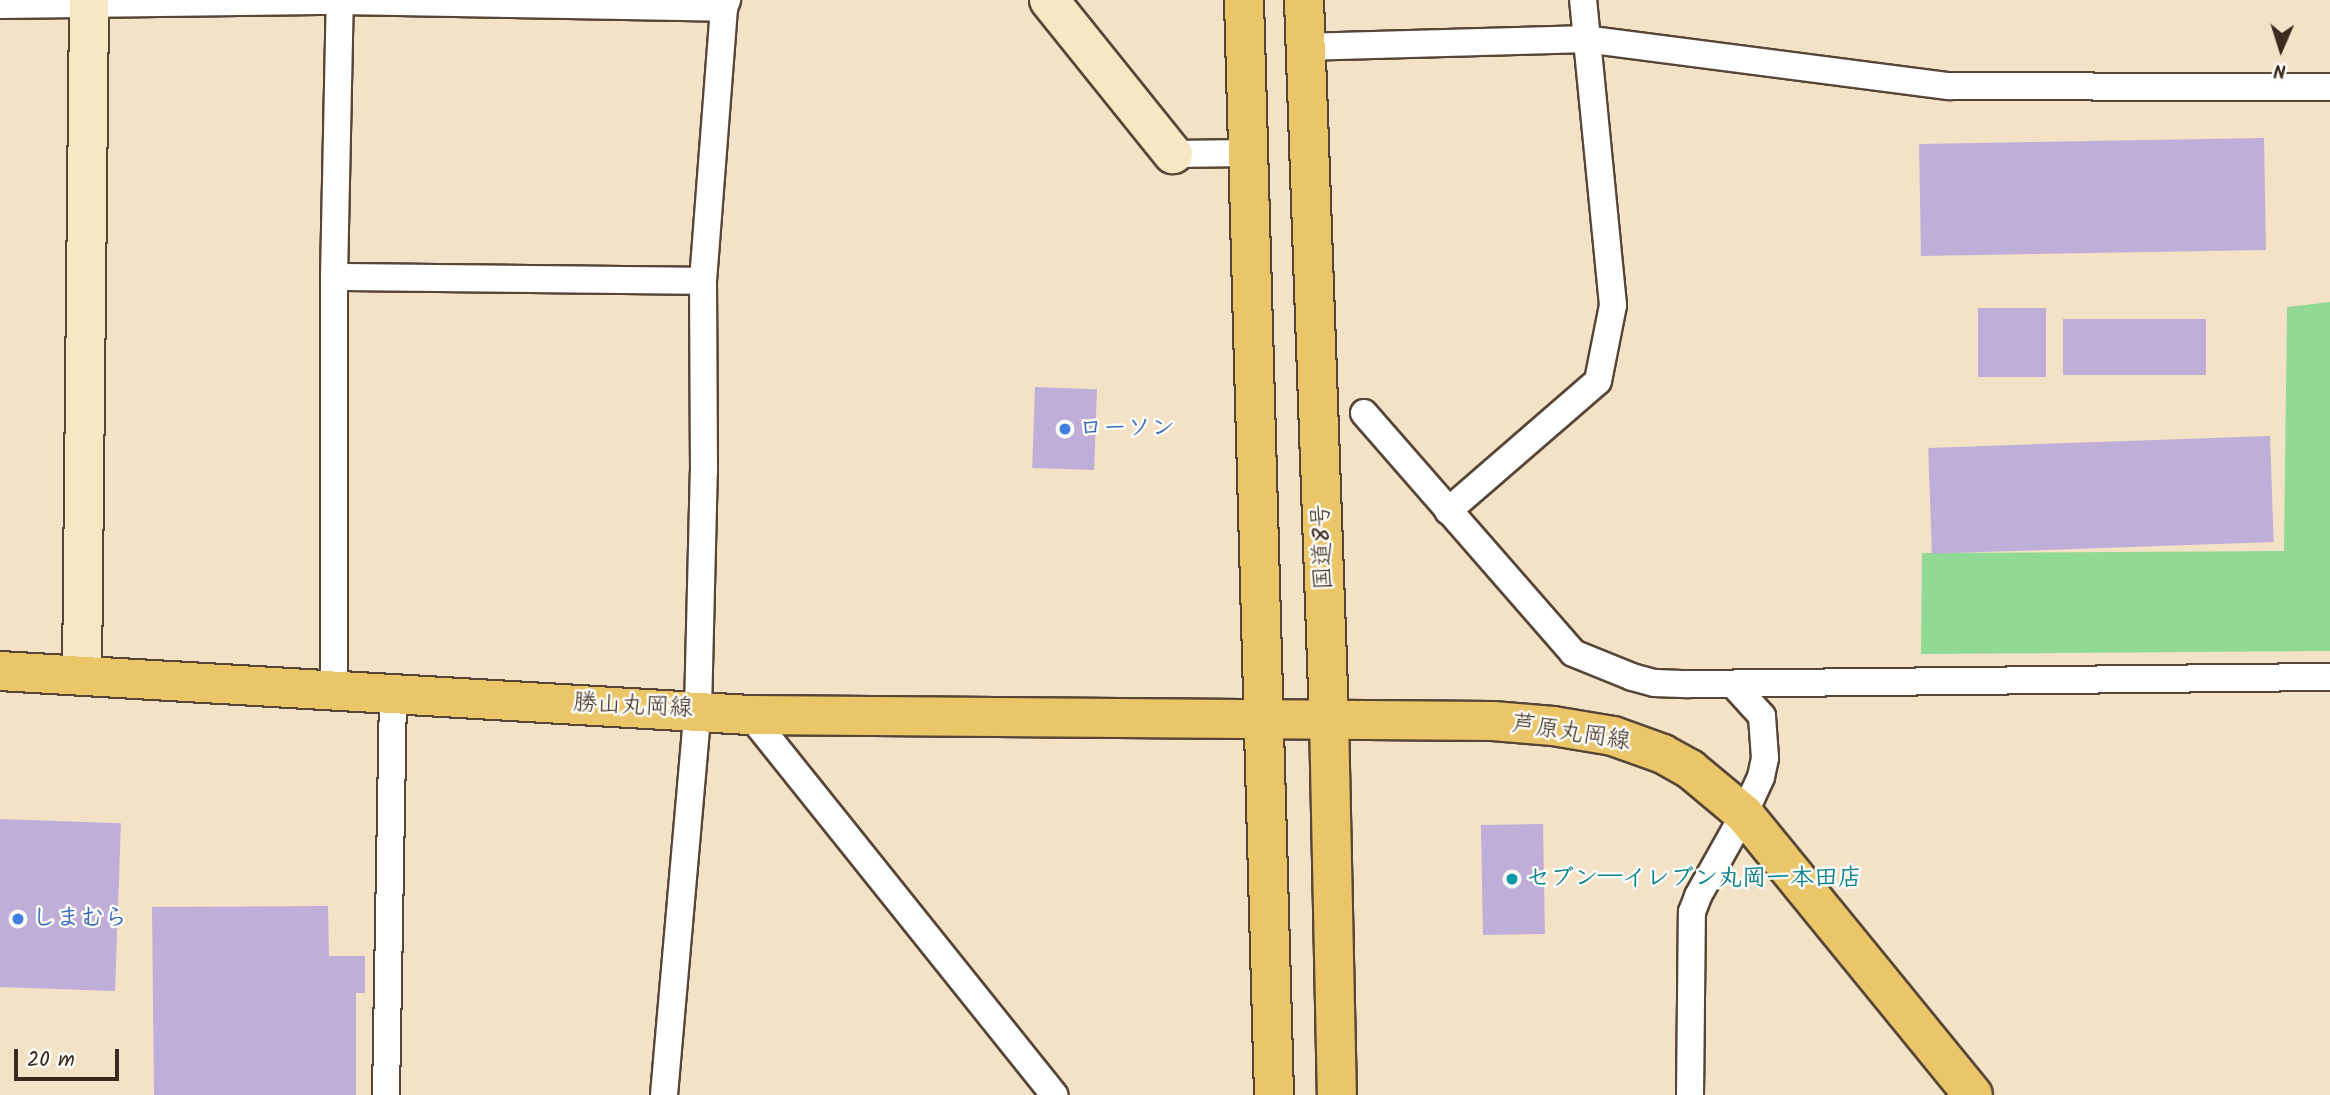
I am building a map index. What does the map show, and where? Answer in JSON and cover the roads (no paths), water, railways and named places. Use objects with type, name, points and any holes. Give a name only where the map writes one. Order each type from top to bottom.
[{"type":"main road","points":[[1244,0],[1266,718],[1274,1095]]},
{"type":"main road","name":"国道8号","points":[[1304,0],[1329,718],[1337,1095]]},
{"type":"main road","name":"勝山丸岡線","points":[[0,671],[698,709],[750,715],[1266,718]]},
{"type":"main road","name":"芦原丸岡線","points":[[1266,718],[1493,721],[1553,726],[1613,736],[1642,745],[1681,764],[1744,814],[1973,1095]]},
{"type":"street","points":[[334,689],[334,277],[340,0]]},
{"type":"street","points":[[0,5],[340,0],[725,4],[703,281],[704,472],[698,709],[664,1095]]},
{"type":"street","points":[[1049,0],[1173,153],[1248,153]]},
{"type":"street","points":[[1448,511],[1598,381],[1613,305],[1583,0]]},
{"type":"street","points":[[82,674],[89,3]]},
{"type":"street","points":[[1306,47],[1585,39],[1949,86],[2330,87]]},
{"type":"street","points":[[334,277],[703,281]]},
{"type":"street","points":[[1364,413],[1573,653],[1654,683],[2330,677]]},
{"type":"street","points":[[1690,1095],[1692,912],[1761,778],[1766,741],[1762,716],[1733,684]]},
{"type":"street","points":[[386,1095],[393,693]]},
{"type":"street","points":[[750,715],[1054,1095]]},
{"type":"place","name":"ローソン","points":[[1065,429]]},
{"type":"place","name":"セブン―イレブン丸岡一本田店","points":[[1512,879]]},
{"type":"place","name":"しまむら","points":[[18,919]]}]
